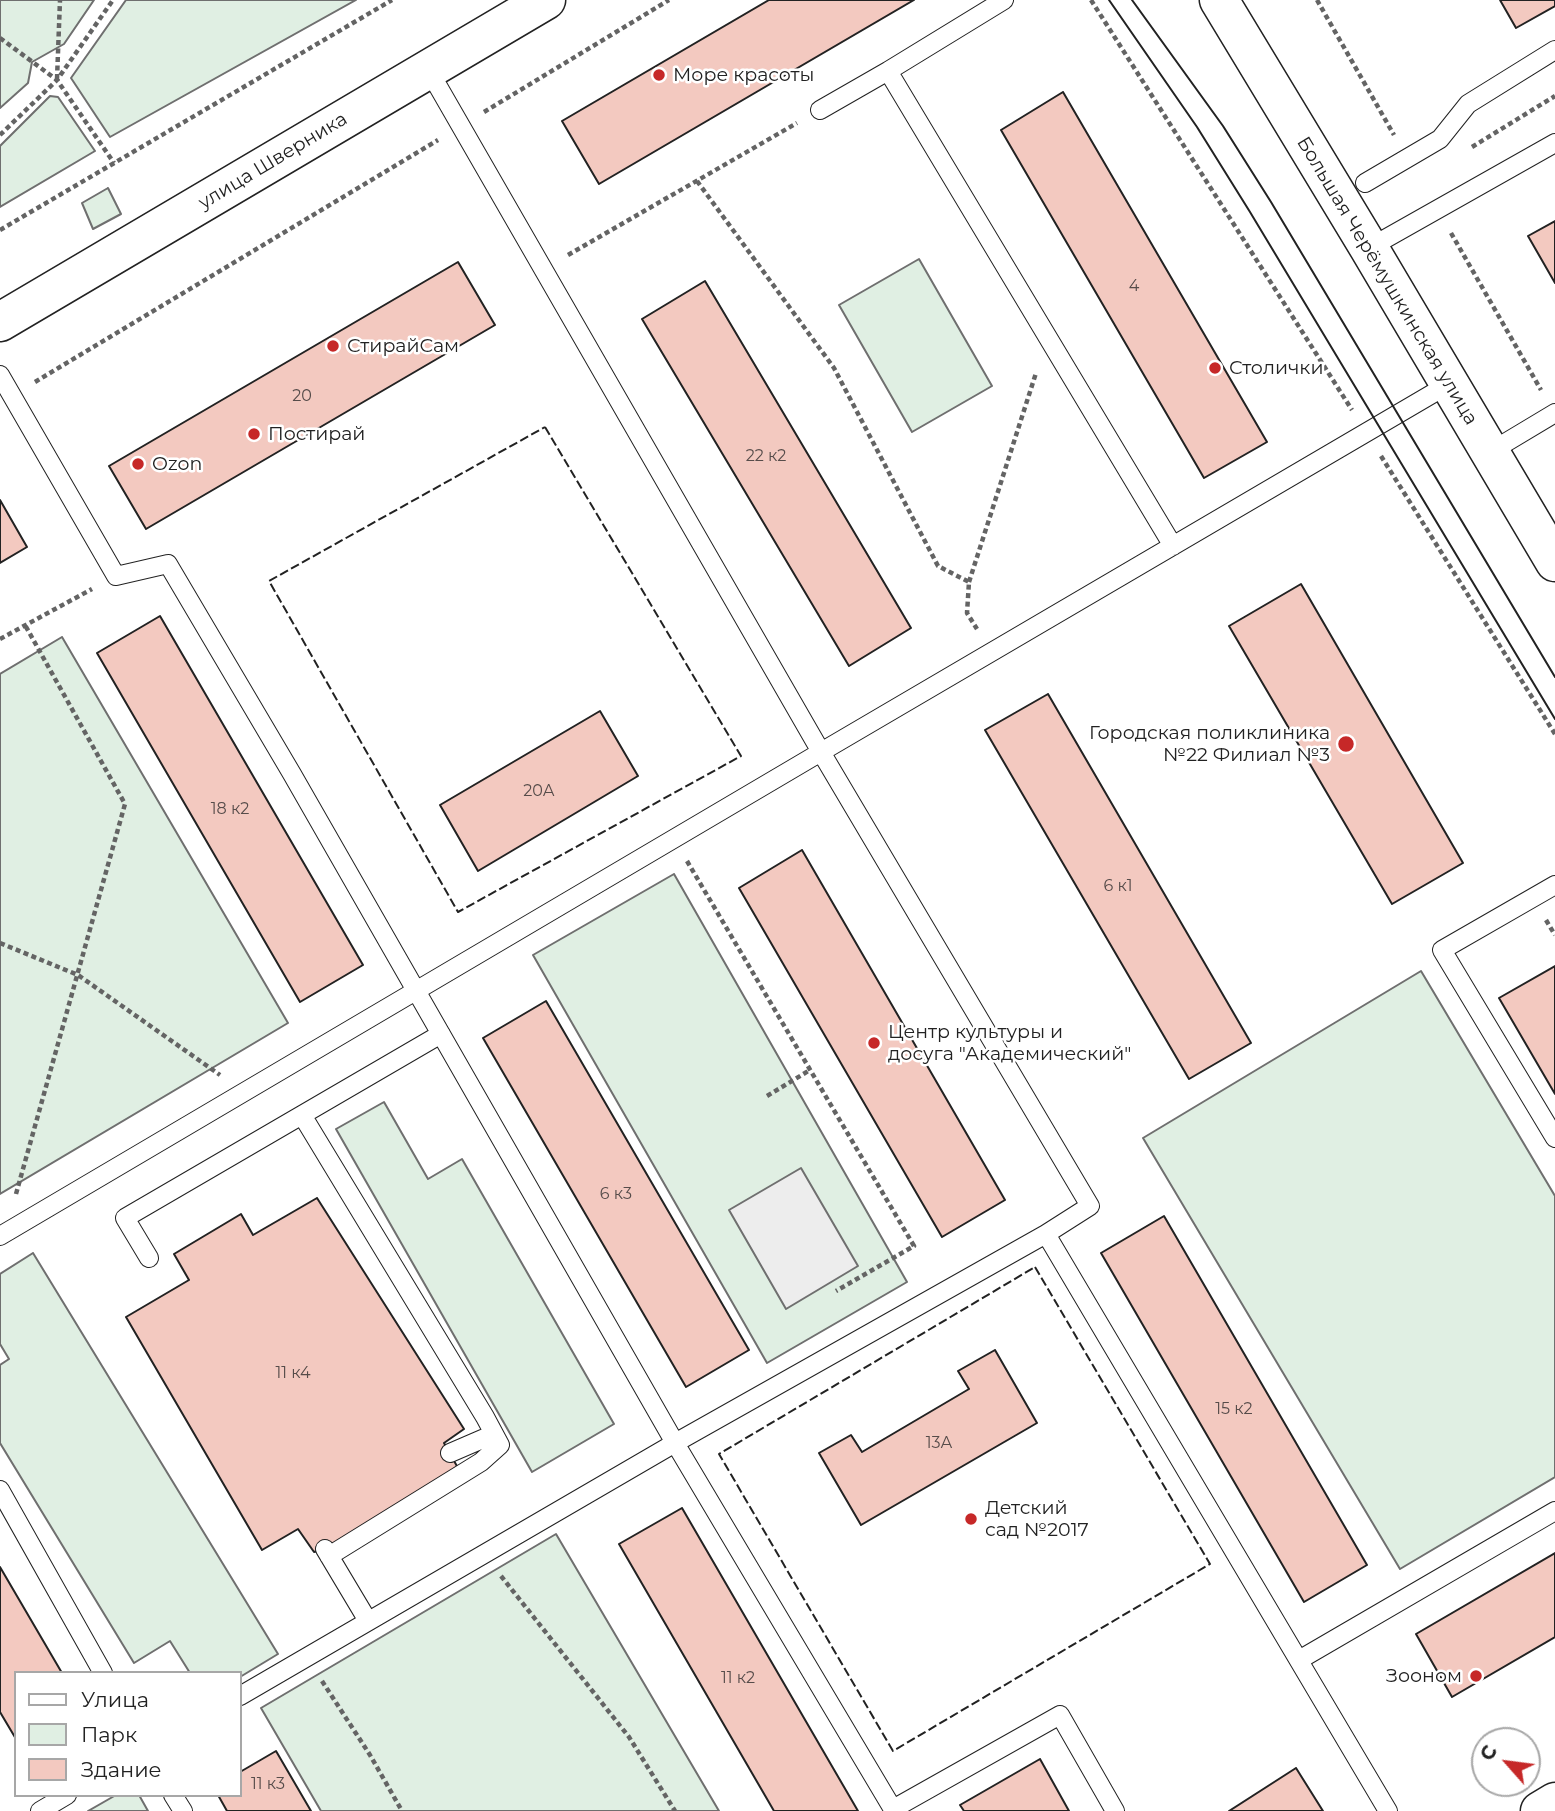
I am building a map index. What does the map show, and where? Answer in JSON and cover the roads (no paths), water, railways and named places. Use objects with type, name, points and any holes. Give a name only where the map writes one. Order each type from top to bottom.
[{"type":"main road","name":"Большая Черёмушкинская улица","points":[[1219,0],[1555,562]]},
{"type":"main road","name":"улица Шверника","points":[[0,322],[538,2]]},
{"type":"main road","points":[[1540,1811],[1555,1802]]},
{"type":"lane","points":[[820,110],[1004,0]]},
{"type":"lane","points":[[1365,183],[1440,139],[1468,104],[1555,50]]},
{"type":"lane","points":[[242,1695],[675,1443],[1046,1234],[1090,1206],[821,752],[428,69]]},
{"type":"lane","points":[[888,71],[1173,546]]},
{"type":"lane","points":[[1369,248],[1555,143]]},
{"type":"lane","points":[[0,375],[116,576],[168,565],[292,774],[675,1443],[894,1810],[1060,1715],[1115,1811]]},
{"type":"lane","points":[[3,1234],[1449,384]]},
{"type":"lane","points":[[1490,452],[1555,413]]},
{"type":"lane","points":[[1555,886],[1442,950],[1555,1138]]},
{"type":"lane","points":[[149,1258],[125,1218],[441,1034]]},
{"type":"lane","points":[[302,1115],[500,1445],[481,1462],[327,1552],[368,1621]]},
{"type":"lane","points":[[1046,1234],[1388,1811]]},
{"type":"lane","points":[[450,1453],[494,1434]]},
{"type":"lane","points":[[0,1490],[102,1671]]},
{"type":"lane","points":[[1298,1660],[1555,1511]]},
{"type":"lane","points":[[40,1811],[64,1797]]},
{"type":"tram line","points":[[1109,0],[1197,127],[1250,212],[1555,719]]},
{"type":"tram line","points":[[1132,0],[1223,126],[1271,202],[1555,677]]},
{"type":"place","name":"Море красоты","points":[[659,75]]},
{"type":"place","name":"СтирайСам","points":[[333,346]]},
{"type":"place","name":"Столички","points":[[1215,368]]},
{"type":"place","name":"Постирай","points":[[254,434]]},
{"type":"place","name":"Ozon","points":[[138,464]]},
{"type":"place","name":"Городская поликлиника №22 Филиал №3","points":[[1346,744]]},
{"type":"place","name":"Центр культуры и досуга \"Академический\"","points":[[874,1043]]},
{"type":"place","name":"Детский сад №2017","points":[[971,1519]]},
{"type":"place","name":"Зооном","points":[[1476,1676]]}]
